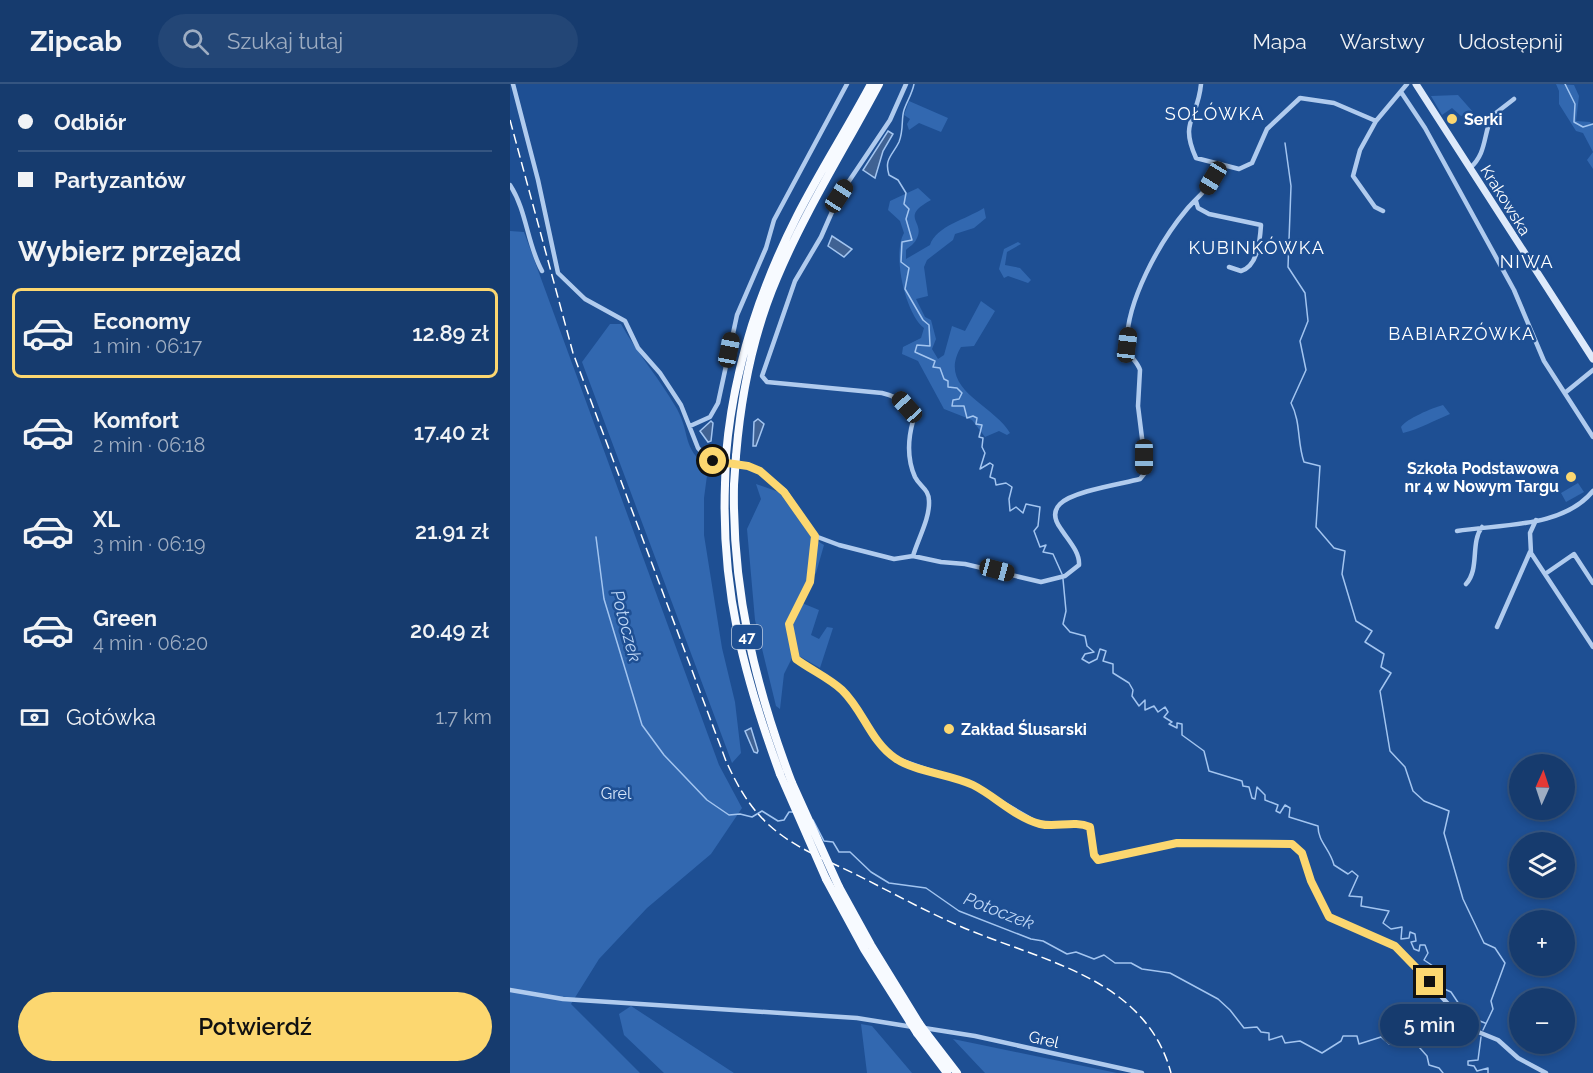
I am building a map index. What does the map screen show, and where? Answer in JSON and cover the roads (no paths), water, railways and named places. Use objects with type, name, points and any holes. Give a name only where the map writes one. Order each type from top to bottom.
[{"type":"main road","name":"47","points":[[871,84],[798,214],[769,276],[736,381],[726,455],[724,545],[732,611],[747,677],[780,774],[826,879],[864,949],[917,1033],[947,1073]]},
{"type":"main road","name":"47","points":[[879,84],[819,190],[776,279],[747,376],[734,485],[735,553],[746,635],[764,703],[792,783],[839,887],[870,945],[919,1023],[957,1073]]},
{"type":"main road","name":"Krakowska","points":[[1416,84],[1593,359]]},
{"type":"street","points":[[513,84],[538,180],[558,273],[585,299],[625,321],[638,348],[660,373],[690,426],[698,448],[706,457],[716,462],[752,467],[781,487],[815,536],[894,559],[913,556],[991,568],[1041,582],[1063,577],[1079,565],[1080,557],[1055,521],[1055,513],[1060,504],[1077,496],[1140,479],[1144,474],[1138,406],[1140,370],[1129,355],[1127,345],[1131,314],[1136,295],[1173,227],[1213,178],[1217,164]]},
{"type":"street","points":[[690,426],[710,417],[718,404],[737,315],[766,249],[777,213],[847,84]]},
{"type":"street","points":[[906,84],[890,120],[839,196],[821,237],[795,281],[762,376],[767,382],[897,396],[907,407],[914,421],[908,439],[915,477],[928,491],[930,503],[913,556]]},
{"type":"street","points":[[1201,84],[1187,135],[1196,158],[1239,169],[1251,163],[1267,129],[1300,98],[1334,103],[1376,120]]},
{"type":"street","points":[[1383,211],[1375,207],[1357,186],[1352,171],[1376,120],[1407,84]]},
{"type":"street","points":[[1401,92],[1425,128],[1514,290],[1544,362],[1566,392],[1574,411],[1593,437]]},
{"type":"street","points":[[1470,168],[1481,156],[1492,116],[1514,99]]},
{"type":"street","points":[[510,185],[517,196],[542,271]]},
{"type":"street","points":[[1196,201],[1198,208],[1209,214],[1261,225],[1254,259],[1249,267],[1241,272],[1229,267]]},
{"type":"street","points":[[1566,392],[1593,370]]},
{"type":"street","points":[[1457,531],[1536,520],[1568,512],[1588,499],[1593,492]]},
{"type":"street","points":[[1536,520],[1530,533],[1531,549],[1593,647]]},
{"type":"street","points":[[1466,584],[1474,566],[1478,535],[1482,527]]},
{"type":"street","points":[[815,536],[810,582],[789,624],[796,659],[841,690],[858,709],[886,751],[894,758],[902,763],[942,773],[972,785],[1041,825],[1083,824],[1090,827],[1094,855],[1098,860],[1177,843],[1292,844],[1302,853],[1311,881],[1329,917],[1395,946],[1471,1029],[1498,1040],[1518,1058],[1546,1073]]},
{"type":"street","points":[[1497,627],[1531,549]]},
{"type":"street","points":[[1545,574],[1574,554],[1593,583]]},
{"type":"street","name":"Grel","points":[[510,990],[572,1000],[857,1018],[975,1036],[1142,1073]]},
{"type":"waterway","points":[[914,84],[904,110],[899,142],[887,165],[889,175],[898,180],[906,193],[904,204],[909,209],[906,219],[912,240],[902,242],[901,262],[909,268],[905,289],[923,320],[929,325],[930,346],[917,345],[915,352],[935,361],[933,367],[940,368],[944,379],[948,381],[948,387],[957,388],[962,393],[959,399],[953,400],[952,406],[964,406],[967,418],[973,416],[977,418],[976,424],[982,425],[979,437],[983,438],[982,447],[985,453],[980,469],[990,463],[993,465],[990,477],[995,479],[996,485],[1006,483],[1012,487],[1009,499],[1010,511],[1016,507],[1023,513],[1026,504],[1040,507],[1038,526],[1034,531],[1040,547],[1046,545],[1043,552],[1053,554],[1062,574]]},
{"type":"waterway","points":[[1565,84],[1575,104],[1574,122],[1583,127],[1593,124]]},
{"type":"waterway","points":[[1285,143],[1291,186],[1288,267],[1305,293],[1308,321],[1300,341],[1306,370],[1291,403],[1296,417],[1304,462],[1320,466],[1316,527],[1334,548],[1345,551],[1342,574],[1356,621],[1372,631],[1365,642],[1384,654],[1381,667],[1391,673],[1380,691],[1390,751],[1405,767],[1413,791],[1424,801],[1449,811],[1444,833],[1463,899],[1484,943],[1495,948],[1505,963],[1491,1001],[1493,1009],[1483,1030]]},
{"type":"waterway","name":"Potoczek","points":[[596,537],[604,599],[642,725],[664,755],[707,800],[729,815],[740,814],[752,817],[762,811],[778,821],[784,820],[789,812],[793,812]]},
{"type":"waterway","points":[[1063,579],[1066,611],[1063,624],[1070,632],[1085,636],[1087,646],[1094,652],[1085,654],[1082,659],[1089,663],[1097,659],[1100,649],[1106,651],[1103,661],[1113,664],[1113,673],[1129,683],[1133,690],[1132,696],[1139,706],[1145,700],[1145,710],[1154,706],[1158,712],[1165,707],[1168,712],[1164,717],[1172,722],[1169,724],[1177,728],[1177,723],[1182,724],[1182,735],[1204,751],[1209,771],[1242,781],[1243,786],[1249,787],[1252,798],[1255,799],[1257,787],[1265,795],[1265,800],[1278,805],[1276,811],[1280,813],[1285,805],[1290,808],[1289,817],[1318,826],[1320,837],[1334,865],[1348,874],[1352,871],[1358,876],[1349,896],[1362,897],[1361,906],[1389,911],[1383,923],[1391,929],[1402,927],[1401,939],[1409,938],[1410,932],[1415,934],[1416,941],[1411,942],[1414,949],[1419,951],[1420,945],[1425,945],[1428,953],[1424,960],[1436,968],[1440,987],[1451,992],[1467,1016],[1485,1023]]},
{"type":"waterway","name":"Potoczek","points":[[813,820],[824,841],[833,842],[839,852],[850,852],[871,872],[889,883],[926,888],[959,911],[1031,939],[1043,941],[1067,954],[1076,952],[1094,959],[1104,955],[1115,963],[1131,963],[1142,969],[1170,973],[1218,999],[1244,1028],[1257,1027],[1261,1032],[1269,1033],[1269,1040],[1282,1036],[1285,1043],[1300,1041],[1322,1053],[1341,1041],[1343,1036],[1357,1036],[1359,1044],[1381,1037],[1389,1044],[1419,1047],[1427,1056],[1429,1065],[1439,1068],[1443,1073]]},
{"type":"waterway","points":[[1481,1037],[1478,1060],[1468,1061],[1468,1065],[1474,1066],[1477,1071],[1488,1068],[1488,1073]]},
{"type":"railway","points":[[510,120],[573,353],[726,761],[750,803],[778,833],[810,852],[954,924],[1061,965],[1117,995],[1140,1016],[1158,1041],[1171,1073]]},
{"type":"place","name":"Serki","points":[[1452,119]]},
{"type":"place","name":"Szkoła Podstawowa nr 4 w Nowym Targu","points":[[1571,477]]},
{"type":"place","name":"Zakład Ślusarski","points":[[949,729]]},
{"type":"district","name":"SOŁÓWKA","points":[[1215,114]]},
{"type":"district","name":"KUBINKÓWKA","points":[[1257,248]]},
{"type":"district","name":"NIWA","points":[[1527,262]]},
{"type":"district","name":"BABIARZÓWKA","points":[[1462,334]]}]
